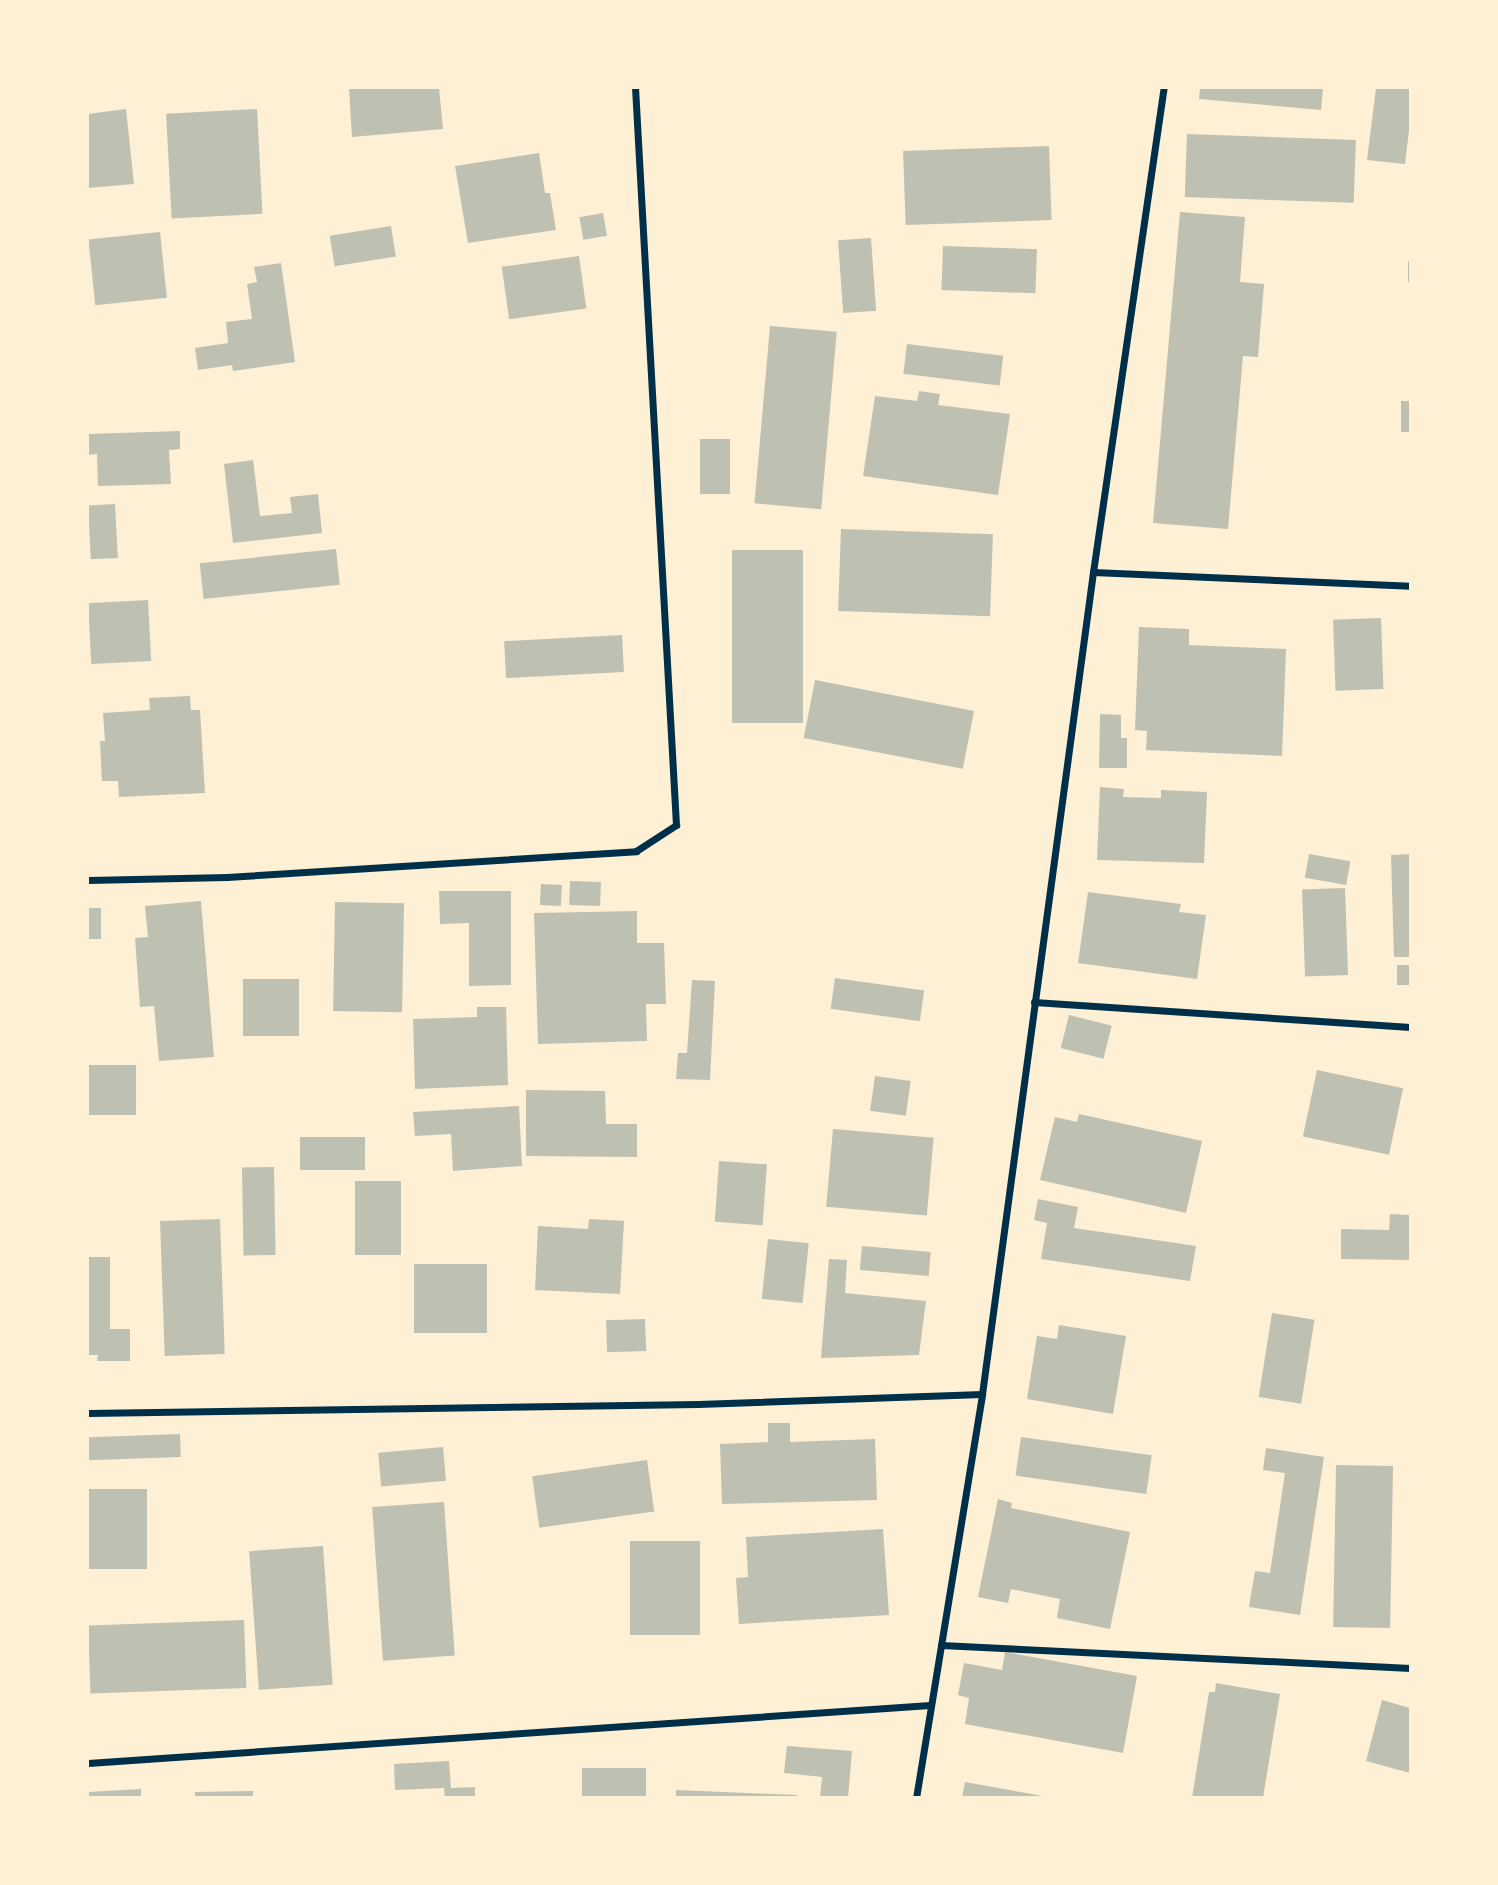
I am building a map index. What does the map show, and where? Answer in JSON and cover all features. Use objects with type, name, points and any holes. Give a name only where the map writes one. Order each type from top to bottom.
[{"type":"street","points":[[88,880],[240,876],[636,851],[676,825],[635,88]]},
{"type":"street","points":[[916,1797],[982,1394],[1093,572],[1164,88]]},
{"type":"street","points":[[1093,572],[1410,586]]},
{"type":"street","points":[[1034,1002],[1410,1027]]},
{"type":"street","points":[[88,1413],[698,1404],[982,1394]]},
{"type":"street","points":[[941,1644],[1410,1668]]},
{"type":"street","points":[[88,1763],[930,1705]]},
{"type":"building","points":[[349,88],[439,88],[443,129],[352,137]]},
{"type":"building","points":[[1200,88],[1323,88],[1321,110],[1199,99]]},
{"type":"building","points":[[1376,88],[1410,88],[1410,122],[1405,164],[1367,160]]},
{"type":"building","points":[[126,109],[134,184],[88,188],[88,114]]},
{"type":"building","points":[[257,109],[262,214],[172,219],[166,114]]},
{"type":"building","points":[[1187,134],[1356,140],[1354,203],[1185,197]]},
{"type":"building","points":[[1049,146],[1052,220],[906,225],[903,151]]},
{"type":"building","points":[[539,153],[545,193],[550,193],[556,230],[468,243],[455,166]]},
{"type":"building","points":[[1180,212],[1245,217],[1240,282],[1264,284],[1258,357],[1243,356],[1228,529],[1153,523]]},
{"type":"building","points":[[603,213],[607,236],[583,240],[579,217]]},
{"type":"building","points":[[391,226],[396,257],[335,266],[330,236]]},
{"type":"building","points":[[160,232],[167,298],[95,305],[88,240]]},
{"type":"building","points":[[871,238],[876,311],[843,313],[838,240]]},
{"type":"building","points":[[943,246],[1037,249],[1035,293],[941,290]]},
{"type":"building","points":[[579,256],[586,308],[509,319],[502,267]]},
{"type":"building","points":[[1410,261],[1410,282],[1408,282]]},
{"type":"building","points":[[281,263],[295,362],[233,371],[232,365],[198,370],[195,348],[228,343],[226,322],[252,319],[247,284],[257,282],[254,267]]},
{"type":"building","points":[[770,326],[837,332],[821,509],[754,503]]},
{"type":"building","points":[[907,344],[1003,356],[1000,386],[903,374]]},
{"type":"building","points":[[919,391],[940,394],[938,405],[1010,414],[998,495],[863,476],[875,396],[917,401]]},
{"type":"building","points":[[1401,401],[1410,401],[1410,432],[1401,432]]},
{"type":"building","points":[[180,431],[180,449],[169,450],[171,484],[98,486],[97,454],[88,455],[88,434]]},
{"type":"building","points":[[700,439],[730,439],[730,494],[700,494]]},
{"type":"building","points":[[253,460],[260,516],[292,513],[290,497],[318,494],[322,533],[233,543],[224,464]]},
{"type":"building","points":[[115,504],[118,558],[91,559],[88,505]]},
{"type":"building","points":[[841,529],[993,534],[990,616],[838,611]]},
{"type":"building","points":[[336,549],[340,585],[204,599],[200,563]]},
{"type":"building","points":[[732,550],[803,550],[803,723],[732,723]]},
{"type":"building","points":[[148,600],[151,661],[91,664],[88,603]]},
{"type":"building","points":[[1381,618],[1383,689],[1336,691],[1333,620]]},
{"type":"building","points":[[1139,627],[1189,629],[1189,645],[1286,649],[1282,756],[1146,750],[1147,731],[1135,730]]},
{"type":"building","points":[[622,635],[624,672],[506,678],[504,641]]},
{"type":"building","points":[[815,680],[974,711],[963,769],[804,738]]},
{"type":"building","points":[[190,696],[191,710],[200,710],[205,793],[119,797],[118,781],[102,781],[100,741],[105,741],[103,713],[150,710],[149,698]]},
{"type":"building","points":[[1100,714],[1121,715],[1121,738],[1127,738],[1127,768],[1099,768]]},
{"type":"building","points":[[1100,787],[1124,789],[1123,797],[1161,798],[1161,790],[1207,792],[1204,863],[1097,860]]},
{"type":"building","points":[[1309,854],[1350,861],[1346,885],[1305,878]]},
{"type":"building","points":[[1410,854],[1410,957],[1394,957],[1391,855]]},
{"type":"building","points":[[570,881],[601,882],[600,906],[569,905]]},
{"type":"building","points":[[541,884],[562,885],[561,906],[540,905]]},
{"type":"building","points":[[1345,888],[1348,975],[1305,976],[1302,890]]},
{"type":"building","points":[[439,891],[511,891],[511,985],[469,986],[469,923],[440,924]]},
{"type":"building","points":[[1088,892],[1181,904],[1179,912],[1206,915],[1197,979],[1078,963]]},
{"type":"building","points":[[201,901],[214,1057],[159,1061],[154,1006],[140,1007],[135,938],[148,937],[145,906]]},
{"type":"building","points":[[335,902],[404,903],[402,1012],[333,1011]]},
{"type":"building","points":[[88,908],[101,908],[101,939],[88,939]]},
{"type":"building","points":[[637,911],[637,943],[664,943],[666,1004],[646,1004],[647,1041],[538,1044],[534,913]]},
{"type":"building","points":[[1397,965],[1410,965],[1410,985],[1397,985]]},
{"type":"building","points":[[835,978],[924,991],[920,1021],[831,1009]]},
{"type":"building","points":[[243,979],[299,979],[299,1036],[243,1036]]},
{"type":"building","points":[[692,980],[715,981],[710,1080],[676,1079],[678,1053],[687,1053]]},
{"type":"building","points":[[477,1007],[506,1007],[508,1085],[415,1089],[413,1019],[477,1017]]},
{"type":"building","points":[[1069,1015],[1112,1026],[1103,1059],[1061,1048]]},
{"type":"building","points":[[88,1065],[136,1065],[136,1115],[88,1115]]},
{"type":"building","points":[[1317,1070],[1403,1088],[1389,1155],[1303,1137]]},
{"type":"building","points":[[875,1076],[911,1081],[906,1116],[870,1111]]},
{"type":"building","points":[[526,1090],[605,1091],[606,1124],[637,1124],[637,1157],[526,1156]]},
{"type":"building","points":[[519,1106],[522,1166],[453,1171],[451,1134],[415,1136],[413,1112]]},
{"type":"building","points":[[1079,1114],[1202,1141],[1186,1213],[1040,1180],[1055,1117],[1077,1122]]},
{"type":"building","points":[[833,1129],[934,1138],[927,1216],[826,1207]]},
{"type":"building","points":[[300,1137],[365,1137],[365,1170],[300,1170]]},
{"type":"building","points":[[719,1161],[767,1164],[763,1225],[715,1222]]},
{"type":"building","points":[[274,1167],[276,1255],[244,1256],[242,1168]]},
{"type":"building","points":[[355,1181],[401,1181],[401,1255],[355,1255]]},
{"type":"building","points":[[1038,1199],[1078,1207],[1074,1228],[1196,1246],[1190,1281],[1041,1259],[1047,1223],[1034,1220]]},
{"type":"building","points":[[1390,1214],[1410,1215],[1410,1260],[1341,1259],[1341,1229],[1389,1230]]},
{"type":"building","points":[[220,1219],[225,1354],[165,1356],[160,1221]]},
{"type":"building","points":[[589,1219],[624,1221],[620,1294],[535,1290],[538,1226],[588,1229]]},
{"type":"building","points":[[768,1239],[809,1243],[803,1303],[762,1299]]},
{"type":"building","points":[[862,1246],[931,1252],[929,1276],[860,1270]]},
{"type":"building","points":[[88,1257],[110,1257],[110,1329],[130,1329],[130,1361],[97,1361],[98,1355],[88,1355]]},
{"type":"building","points":[[829,1259],[847,1260],[845,1293],[926,1301],[919,1355],[821,1358]]},
{"type":"building","points":[[414,1264],[487,1264],[487,1333],[414,1333]]},
{"type":"building","points":[[1272,1313],[1314,1320],[1301,1404],[1259,1397]]},
{"type":"building","points":[[645,1319],[646,1351],[607,1352],[606,1320]]},
{"type":"building","points":[[1059,1325],[1126,1336],[1113,1414],[1027,1399],[1037,1336],[1057,1339]]},
{"type":"building","points":[[768,1423],[790,1423],[790,1442],[875,1439],[877,1500],[722,1504],[720,1444],[768,1442]]},
{"type":"building","points":[[180,1434],[181,1457],[89,1460],[88,1437]]},
{"type":"building","points":[[1021,1437],[1152,1455],[1146,1494],[1016,1476]]},
{"type":"building","points":[[443,1447],[446,1481],[381,1487],[378,1453]]},
{"type":"building","points":[[1266,1448],[1324,1457],[1300,1615],[1249,1607],[1255,1571],[1270,1573],[1285,1473],[1263,1470]]},
{"type":"building","points":[[647,1460],[654,1511],[539,1528],[532,1476]]},
{"type":"building","points":[[1336,1465],[1393,1466],[1390,1628],[1333,1627]]},
{"type":"building","points":[[88,1489],[147,1489],[147,1569],[88,1569]]},
{"type":"building","points":[[998,1499],[1012,1503],[1011,1508],[1130,1532],[1110,1629],[1057,1618],[1060,1599],[1011,1589],[1008,1603],[978,1597]]},
{"type":"building","points":[[444,1502],[455,1656],[383,1661],[372,1507]]},
{"type":"building","points":[[883,1529],[889,1615],[739,1624],[736,1578],[748,1577],[746,1537]]},
{"type":"building","points":[[630,1541],[700,1541],[700,1635],[630,1635]]},
{"type":"building","points":[[323,1546],[333,1685],[259,1690],[249,1551]]},
{"type":"building","points":[[244,1620],[246,1688],[90,1693],[88,1625]]},
{"type":"building","points":[[1005,1652],[1137,1676],[1123,1753],[965,1724],[969,1698],[958,1695],[964,1663],[1002,1670]]},
{"type":"building","points":[[1216,1683],[1280,1694],[1263,1798],[1192,1798],[1209,1692],[1215,1692]]},
{"type":"building","points":[[1382,1700],[1410,1708],[1410,1773],[1366,1761]]},
{"type":"building","points":[[787,1746],[852,1751],[848,1798],[820,1798],[822,1777],[784,1773]]},
{"type":"building","points":[[449,1761],[451,1788],[475,1787],[475,1798],[445,1798],[444,1788],[395,1790],[394,1764]]},
{"type":"building","points":[[582,1768],[646,1768],[646,1798],[582,1798]]},
{"type":"building","points":[[965,1782],[1043,1796],[1043,1798],[962,1798]]},
{"type":"building","points":[[141,1789],[141,1798],[88,1798],[88,1792]]},
{"type":"building","points":[[676,1790],[797,1795],[797,1798],[676,1798]]},
{"type":"building","points":[[253,1791],[253,1798],[195,1798],[195,1792]]}]
